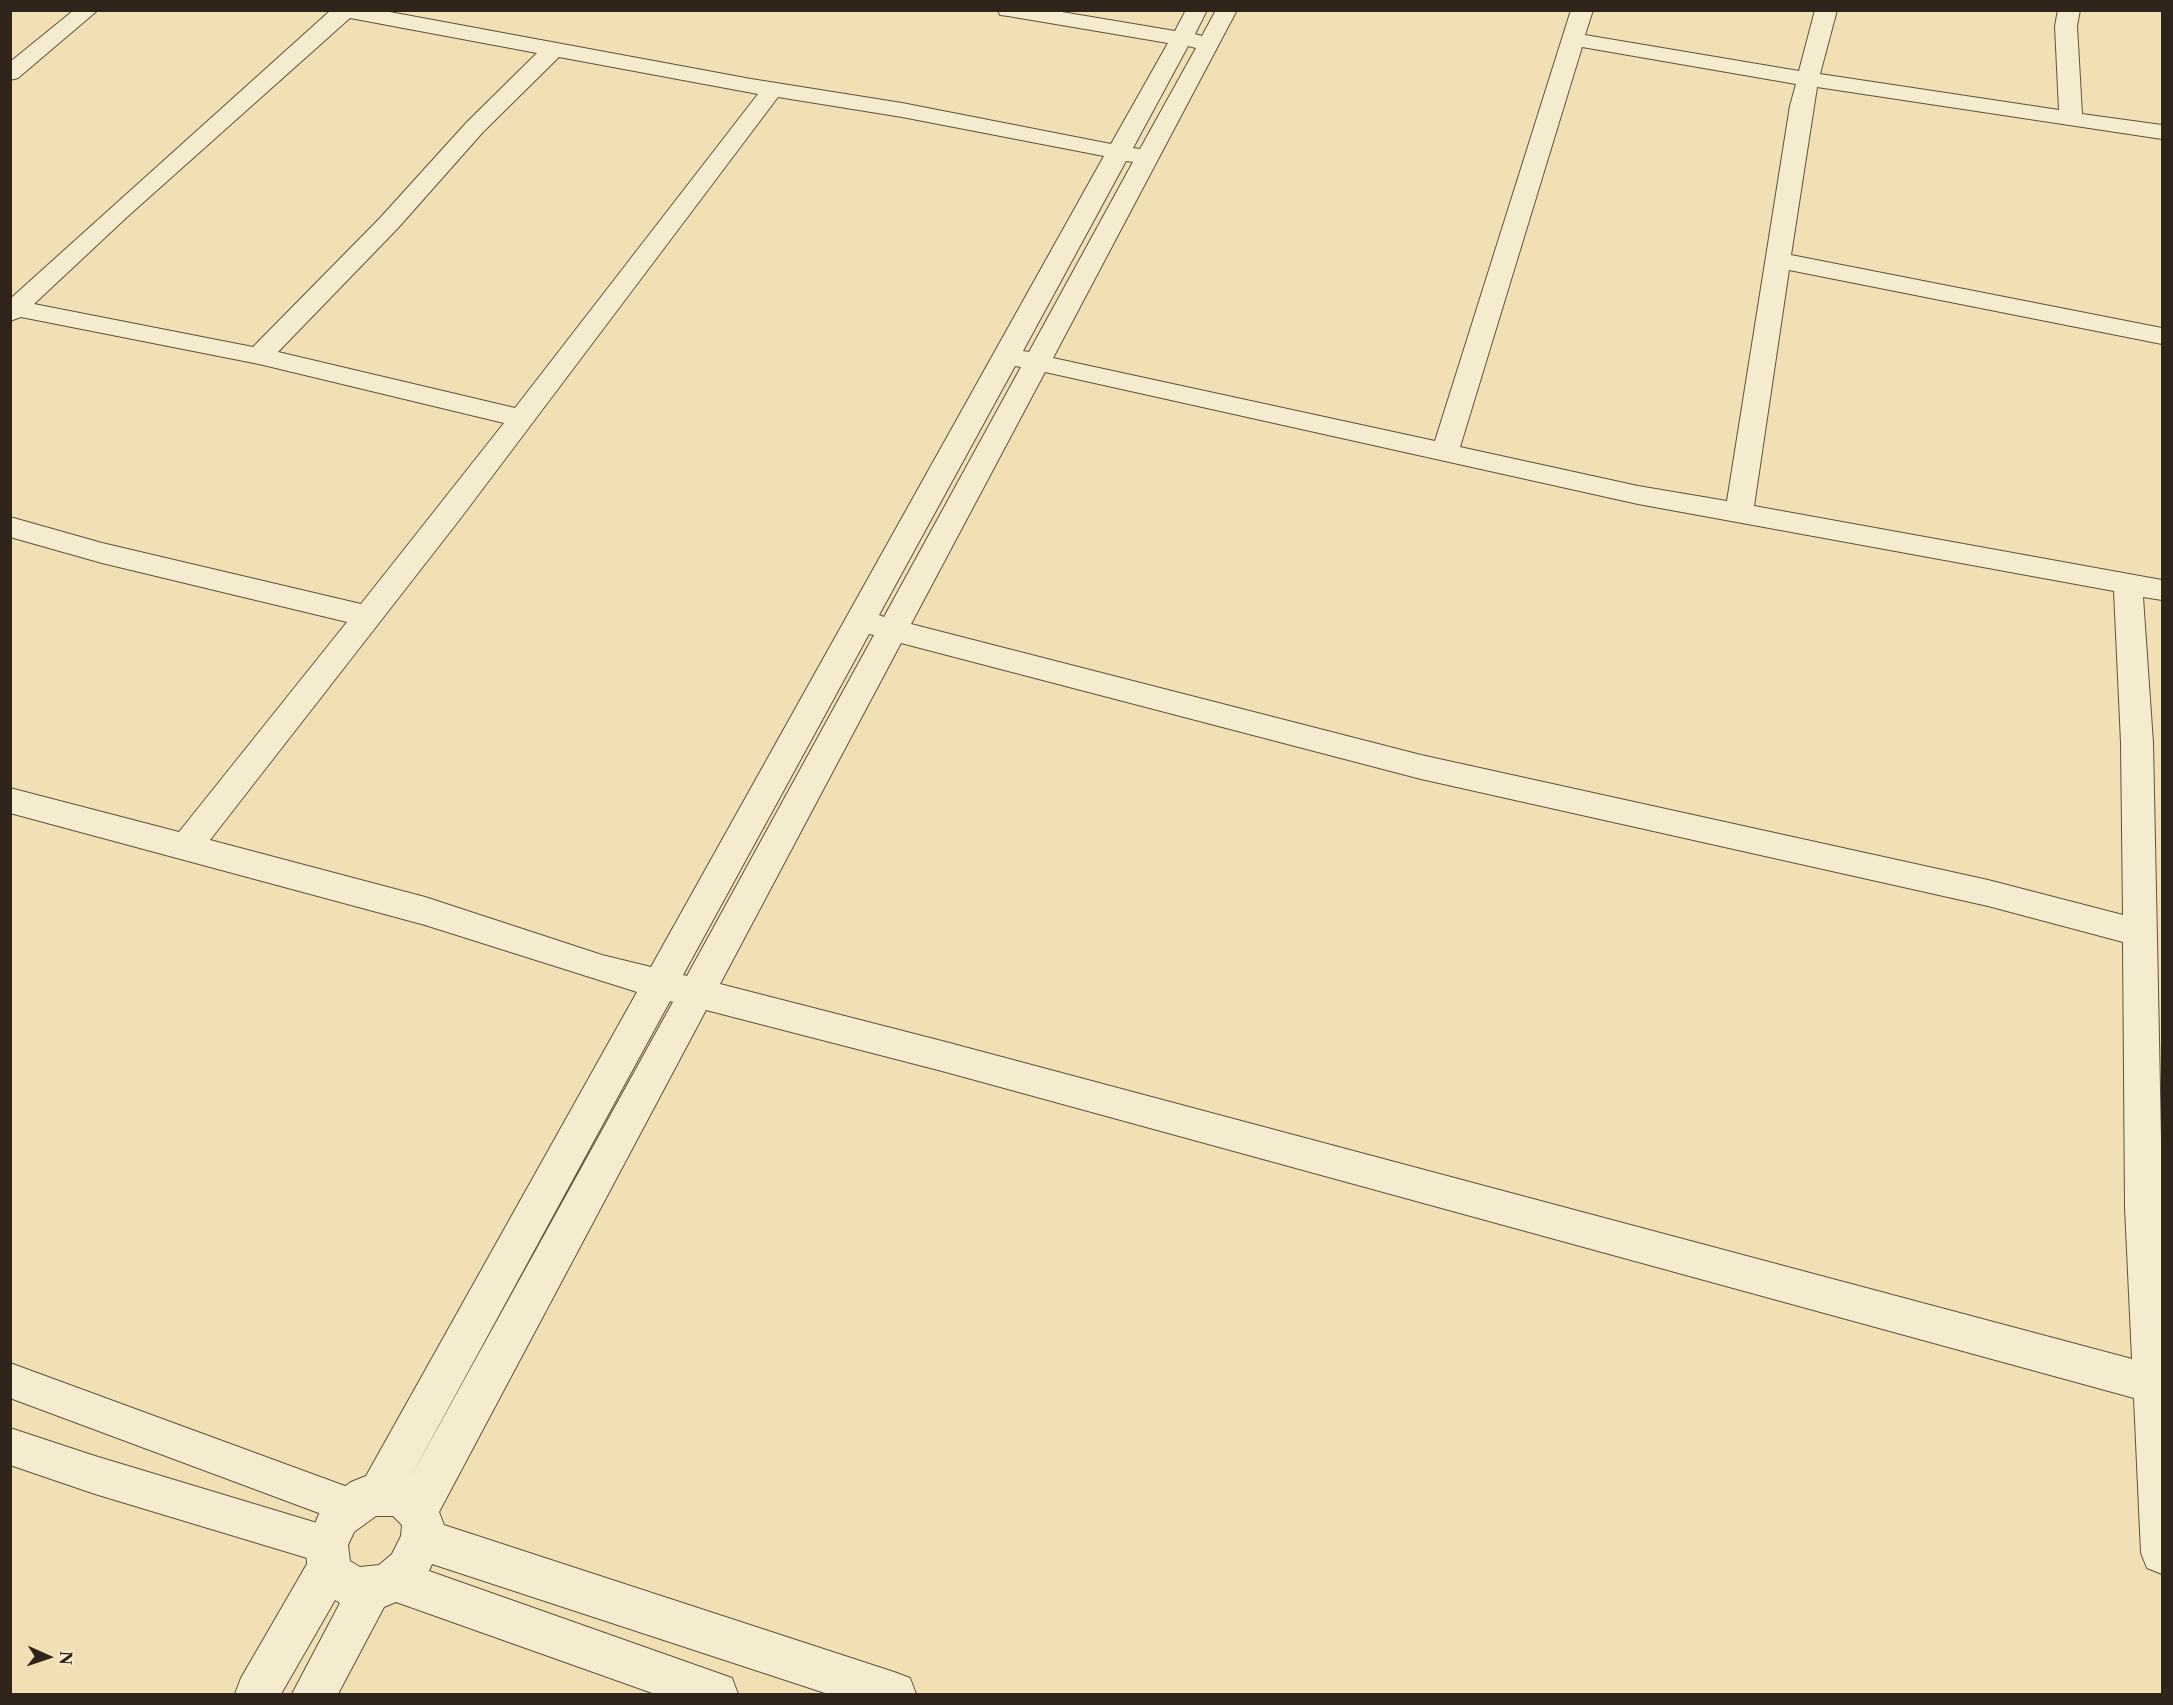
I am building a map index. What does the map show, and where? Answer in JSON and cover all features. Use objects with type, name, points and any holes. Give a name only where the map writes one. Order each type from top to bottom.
[{"type":"street","points":[[10,72],[88,10]]},
{"type":"street","points":[[1008,10],[1209,43]]},
{"type":"street","points":[[365,1500],[660,983],[1197,10]]},
{"type":"street","points":[[328,1556],[336,1578],[358,1589],[383,1584],[407,1569],[420,1525],[696,993],[1227,10]]},
{"type":"street","points":[[1445,452],[1582,10]]},
{"type":"street","points":[[1738,513],[1801,106],[1826,10]]},
{"type":"street","points":[[2069,10],[2066,26],[2071,119]]},
{"type":"street","points":[[13,309],[118,212],[344,11],[773,89],[902,110],[1148,157]]},
{"type":"street","points":[[1573,39],[1808,79],[2163,132]]},
{"type":"street","points":[[259,356],[389,222],[475,127],[554,49]]},
{"type":"street","points":[[186,847],[368,616],[773,89]]},
{"type":"street","points":[[1777,260],[2163,336]]},
{"type":"street","points":[[13,309],[259,356],[521,418]]},
{"type":"street","points":[[1006,356],[1638,495],[2163,590]]},
{"type":"street","points":[[10,527],[102,553],[368,616]]},
{"type":"street","points":[[2128,584],[2137,743],[2144,1207],[2158,1385],[2163,1553]]},
{"type":"street","points":[[860,621],[1420,767],[1954,885],[2140,933]]},
{"type":"street","points":[[10,800],[424,911],[602,969],[1235,1134],[2158,1385]]},
{"type":"street","points":[[257,1695],[328,1556],[339,1517],[365,1500],[395,1495],[408,1501],[420,1525],[894,1695]]},
{"type":"street","points":[[314,1695],[383,1584]]},
{"type":"street","points":[[383,1584],[716,1695]]},
{"type":"lane","points":[[10,1380],[365,1500]]},
{"type":"lane","points":[[10,1446],[328,1556]]}]
